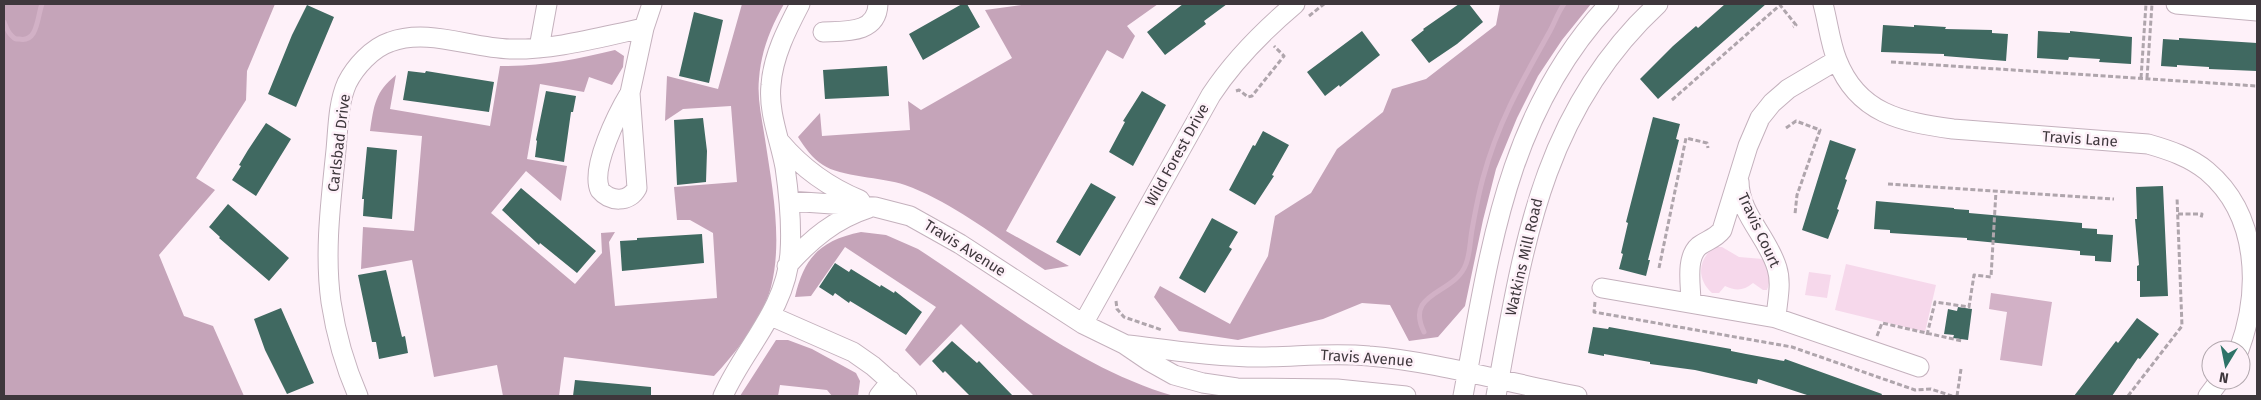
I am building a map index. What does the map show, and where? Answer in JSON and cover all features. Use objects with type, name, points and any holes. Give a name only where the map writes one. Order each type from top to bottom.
[{"type":"street","points":[[539,48],[547,4]]},
{"type":"street","points":[[630,93],[637,184],[635,191],[630,196],[615,199],[606,196],[600,190],[598,176],[610,131],[630,93],[644,28],[652,4]]},
{"type":"street","points":[[723,396],[735,373],[771,316],[790,254],[789,202],[779,140],[772,114],[770,86],[776,58],[800,4]]},
{"type":"street","points":[[823,32],[857,30],[866,27],[876,15],[878,4]]},
{"type":"street","points":[[1463,396],[1497,221],[1522,145],[1555,75],[1575,45],[1609,4]]},
{"type":"street","name":"Watkins Mill Road","points":[[1497,388],[1529,224],[1552,156],[1580,101],[1597,74],[1622,42],[1658,4]]},
{"type":"street","name":"Travis Lane","points":[[1823,4],[1837,60],[1847,82],[1861,98],[1878,110],[1898,119],[1953,129],[2148,144],[2170,150],[2206,170],[2232,198],[2248,227],[2252,242],[2256,292],[2244,340]]},
{"type":"street","points":[[2176,4],[2257,11]]},
{"type":"street","name":"Wild Forest Drive","points":[[1083,324],[1211,95],[1233,63],[1265,30],[1301,10]]},
{"type":"street","name":"Carlsbad Drive","points":[[358,396],[337,336],[329,279],[329,231],[339,116],[347,83],[358,66],[372,52],[388,42],[407,37],[427,37],[503,49],[539,48],[644,28]]},
{"type":"street","name":"Travis Court","points":[[1691,303],[1690,266],[1694,252],[1714,239],[1722,230],[1754,131],[1772,103],[1788,89],[1837,60]]},
{"type":"street","points":[[779,140],[797,162],[824,182],[842,193],[875,207]]},
{"type":"street","name":"Travis Court","points":[[1740,173],[1739,190],[1742,203],[1778,269],[1779,286],[1776,318]]},
{"type":"street","name":"Travis Avenue","points":[[789,202],[891,209],[929,225],[1083,324],[1124,344],[1149,361],[1174,374],[1204,383],[1237,388],[1337,388],[1406,396]]},
{"type":"street","points":[[787,266],[808,243],[826,228],[859,212],[875,207]]},
{"type":"street","points":[[1602,288],[1776,318],[1919,367]]},
{"type":"street","points":[[771,316],[853,352],[891,381],[906,396]]},
{"type":"street","name":"Travis Avenue","points":[[1124,344],[1208,354],[1259,357],[1335,353],[1370,356],[1445,366],[1468,372],[1497,388],[1577,396]]},
{"type":"street","points":[[879,396],[891,381]]},
{"type":"path","points":[[1301,10],[1324,4]]},
{"type":"path","points":[[2141,78],[2146,4]]},
{"type":"path","points":[[2147,78],[2152,4]]},
{"type":"path","points":[[1672,100],[1780,5],[1796,25],[1793,27]]},
{"type":"path","points":[[1234,93],[1237,90],[1248,97],[1252,96],[1284,56],[1275,48],[1276,43]]},
{"type":"path","points":[[1890,62],[2257,86]]},
{"type":"path","points":[[1786,128],[1796,121],[1820,130],[1797,195],[1795,214]]},
{"type":"path","points":[[1659,268],[1686,138],[1707,143],[1708,148]]},
{"type":"path","points":[[1888,184],[2114,199]]},
{"type":"path","points":[[1927,335],[1935,302],[1969,308],[1974,275],[1991,277],[1996,191]]},
{"type":"path","points":[[2128,396],[2182,326],[2177,197]]},
{"type":"path","points":[[2178,214],[2202,214],[2202,218]]},
{"type":"path","points":[[1602,288],[1598,287],[1594,312],[1792,347],[1915,390],[1931,389],[1952,396]]},
{"type":"path","points":[[1119,295],[1116,304],[1119,312],[1124,317],[1167,331]]},
{"type":"path","points":[[1872,351],[1882,323],[1927,335],[1962,341]]},
{"type":"path","points":[[1957,396],[1961,369]]},
{"type":"shaded area","points":[[4,4],[275,4],[247,71],[246,100],[196,178],[215,190],[159,255],[184,316],[213,326],[244,396],[4,396]]},
{"type":"shaded area","points":[[742,4],[784,4],[764,49],[759,86],[760,109],[775,213],[776,251],[774,269],[771,287],[762,311],[748,334],[731,356],[714,376],[564,357],[559,396],[503,396],[497,365],[434,377],[412,260],[361,269],[363,227],[414,231],[422,136],[370,131],[374,106],[384,87],[396,75],[390,109],[490,126],[500,66],[558,62],[615,50],[624,56],[623,67],[612,85],[589,77],[584,92],[540,84],[527,159],[567,166],[561,201],[526,171],[491,213],[575,284],[602,253],[601,233],[615,232],[609,242],[615,306],[717,298],[713,233],[690,220],[677,220],[674,187],[737,182],[731,106],[683,109],[665,121],[667,76],[718,89]]},
{"type":"shaded area","points":[[1029,4],[1158,4],[1127,26],[1135,36],[1123,59],[1107,50],[1006,231],[1069,266],[1045,270],[960,212],[905,185],[830,169],[812,156],[798,137],[820,113],[822,136],[910,130],[908,101],[921,110],[1012,58],[985,10]]},
{"type":"shaded area","points":[[1500,4],[1591,4],[1562,40],[1538,76],[1517,118],[1496,169],[1465,306],[1438,337],[1409,341],[1390,305],[1362,303],[1323,319],[1238,340],[1179,331],[1154,297],[1160,286],[1230,324],[1268,256],[1275,216],[1311,193],[1337,149],[1383,112],[1392,89],[1426,79],[1496,25]]},
{"type":"shaded area","points":[[861,232],[886,235],[918,249],[1072,351],[1105,369],[1139,384],[1174,396],[1034,396],[961,324],[920,366],[905,350],[936,307],[845,247],[811,296],[795,297],[803,271],[816,252],[835,240]]},
{"type":"shaded area","points":[[1715,247],[1722,247],[1739,257],[1763,259],[1768,266],[1770,274],[1767,290],[1763,290],[1753,283],[1746,288],[1739,289],[1725,286],[1719,293],[1712,293],[1703,281],[1701,269],[1705,257]]},
{"type":"shaded area","points":[[1846,264],[1936,285],[1925,332],[1835,310]]},
{"type":"shaded area","points":[[1809,272],[1831,275],[1827,298],[1805,295]]},
{"type":"shaded area","points":[[1991,293],[2052,302],[2042,366],[2000,360],[2007,312],[1989,309]]},
{"type":"shaded area","points":[[776,340],[788,340],[812,349],[856,373],[860,381],[858,396],[832,396],[827,390],[780,385],[778,396],[740,396]]},
{"type":"building","points":[[962,4],[967,4],[980,27],[923,60],[909,34]]},
{"type":"building","points":[[1183,4],[1227,4],[1204,21],[1206,24],[1165,55],[1147,32]]},
{"type":"building","points":[[1459,4],[1469,4],[1483,22],[1457,44],[1429,63],[1411,40],[1423,29]]},
{"type":"building","points":[[1725,4],[1766,4],[1658,99],[1640,79],[1673,46],[1696,26],[1698,28]]},
{"type":"building","points":[[307,5],[334,17],[296,107],[268,94],[292,35]]},
{"type":"building","points":[[694,12],[723,20],[709,83],[679,76]]},
{"type":"building","points":[[1883,25],[1992,30],[1992,33],[2008,34],[2006,61],[1944,56],[1944,54],[1881,52]]},
{"type":"building","points":[[1362,31],[1380,55],[1340,87],[1339,85],[1325,96],[1307,72]]},
{"type":"building","points":[[2038,31],[2070,33],[2070,31],[2132,37],[2131,64],[2099,62],[2100,59],[2069,57],[2068,60],[2037,58]]},
{"type":"building","points":[[2179,38],[2257,43],[2257,71],[2209,69],[2209,67],[2177,65],[2177,67],[2161,66],[2163,39],[2179,40]]},
{"type":"building","points":[[887,66],[889,96],[825,99],[823,70]]},
{"type":"building","points":[[408,71],[425,73],[426,71],[494,82],[489,112],[403,100]]},
{"type":"building","points":[[546,91],[576,96],[573,112],[571,112],[564,162],[535,157],[536,140]]},
{"type":"building","points":[[1142,91],[1166,105],[1133,166],[1109,152],[1125,122],[1123,121]]},
{"type":"building","points":[[1653,117],[1680,124],[1676,139],[1679,140],[1648,260],[1650,260],[1646,276],[1619,269],[1628,223],[1626,222]]},
{"type":"building","points":[[703,118],[707,151],[706,182],[677,185],[674,120]]},
{"type":"building","points":[[266,123],[291,139],[256,196],[232,180],[241,166],[239,165]]},
{"type":"building","points":[[1263,131],[1289,145],[1272,175],[1274,176],[1255,205],[1229,190],[1253,145],[1255,146]]},
{"type":"building","points":[[1830,140],[1856,149],[1845,179],[1847,180],[1837,209],[1839,210],[1828,239],[1802,230]]},
{"type":"building","points":[[367,147],[397,150],[392,219],[363,216],[364,199],[362,199]]},
{"type":"building","points":[[1091,183],[1116,197],[1080,256],[1056,242]]},
{"type":"building","points":[[2163,186],[2168,296],[2140,297],[2140,281],[2137,281],[2137,266],[2139,265],[2135,219],[2137,219],[2136,187]]},
{"type":"building","points":[[521,188],[596,251],[577,273],[540,243],[539,245],[502,210]]},
{"type":"building","points":[[1876,201],[1954,208],[1969,210],[1969,213],[2082,223],[2082,228],[2097,229],[2097,234],[2113,235],[2111,262],[2095,261],[2095,256],[2080,255],[2080,251],[1967,240],[1967,238],[1890,233],[1890,230],[1874,229]]},
{"type":"building","points":[[228,204],[289,258],[269,281],[209,227]]},
{"type":"building","points":[[1212,218],[1238,232],[1229,247],[1232,249],[1205,293],[1179,278]]},
{"type":"building","points":[[702,234],[704,263],[622,271],[620,241],[637,240],[637,238]]},
{"type":"building","points":[[835,263],[849,272],[851,269],[880,287],[881,285],[894,293],[895,291],[922,312],[906,335],[850,301],[849,303],[835,293],[833,296],[819,287]]},
{"type":"building","points":[[386,270],[402,337],[405,336],[408,353],[379,359],[376,342],[372,342],[358,275]]},
{"type":"building","points":[[1958,307],[1972,309],[1968,340],[1953,338],[1954,335],[1944,334],[1948,309],[1957,311]]},
{"type":"building","points":[[281,308],[314,383],[287,394],[265,350],[254,319]]},
{"type":"building","points":[[2137,318],[2159,334],[2140,359],[2138,358],[2112,396],[2074,396],[2116,341],[2118,343]]},
{"type":"building","points":[[1593,327],[1608,329],[1609,327],[1731,349],[1731,351],[1784,361],[1785,359],[1882,394],[1881,396],[1810,396],[1758,379],[1757,384],[1695,370],[1650,364],[1650,362],[1604,354],[1604,356],[1588,353]]},
{"type":"building","points":[[952,341],[977,363],[979,361],[1013,396],[970,396],[945,371],[943,373],[932,361]]},
{"type":"building","points":[[575,380],[651,387],[651,396],[573,396]]},
{"type":"waterway","points":[[4,22],[8,32],[14,38],[25,39],[30,37],[36,28],[42,4]]},
{"type":"waterway","points":[[1424,332],[1420,319],[1421,308],[1433,294],[1452,282],[1466,264],[1480,191],[1496,138],[1520,85],[1564,4]]}]
